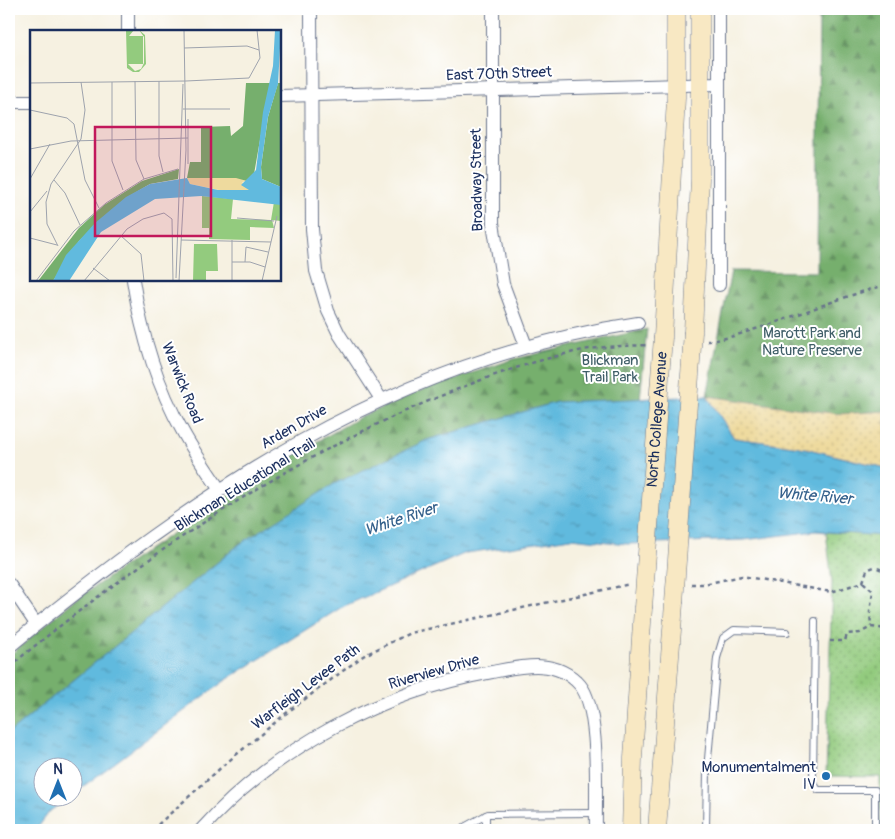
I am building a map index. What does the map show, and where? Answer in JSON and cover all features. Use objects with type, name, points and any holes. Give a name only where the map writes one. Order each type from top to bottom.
[{"type":"main road","name":"North College Avenue","points":[[631,830],[633,758],[676,85],[676,9]]},
{"type":"main road","name":"North College Avenue","points":[[657,830],[696,337],[699,220],[700,9]]},
{"type":"street","points":[[128,9],[128,30]]},
{"type":"street","points":[[311,9],[312,229],[317,277],[328,312],[339,334],[381,399]]},
{"type":"street","name":"Broadway Street","points":[[493,9],[493,223],[506,296],[526,346]]},
{"type":"street","points":[[719,9],[719,285]]},
{"type":"street","name":"East 70th Street","points":[[281,96],[718,84]]},
{"type":"street","points":[[9,102],[30,102]]},
{"type":"street","name":"Warwick Road","points":[[134,281],[144,330],[167,399],[182,431],[220,490]]},
{"type":"street","name":"Arden Drive","points":[[9,647],[126,554],[220,490],[333,423],[381,399],[441,373],[526,346],[587,331],[638,323]]},
{"type":"street","points":[[9,584],[36,624]]},
{"type":"street","name":"Riverview Drive","points":[[201,830],[232,799],[278,761],[350,718],[426,687],[474,675],[532,666],[548,666],[568,674],[586,695],[593,722],[596,830]]},
{"type":"lane","points":[[816,621],[813,782],[818,790],[875,790],[875,830]]},
{"type":"lane","points":[[787,632],[734,630],[723,638],[716,667],[707,770],[706,829],[795,830]]},
{"type":"lane","points":[[459,830],[486,815],[596,813]]},
{"type":"lane","points":[[486,815],[486,830]]},
{"type":"path","points":[[696,337],[718,341],[886,285]]},
{"type":"path","name":"Blickman Educational Trail","points":[[9,667],[126,575],[253,490],[327,448],[450,391],[511,368],[601,347],[636,346],[659,341]]},
{"type":"path","points":[[863,582],[868,570],[874,567],[886,571]]},
{"type":"path","points":[[831,592],[863,582]]},
{"type":"path","points":[[863,582],[873,591],[870,611],[872,627]]},
{"type":"path","name":"Warfleigh Levee Path","points":[[152,830],[225,764],[289,711],[363,656],[410,633],[502,613]]},
{"type":"path","points":[[830,641],[845,641],[847,634],[860,633],[872,627],[886,629]]},
{"type":"green space","name":"Marott Park and Nature Preserve","points":[[819,9],[886,9],[886,411],[839,414],[707,396],[731,271],[817,272]]},
{"type":"green space","name":"Blickman Trail Park","points":[[647,329],[640,399],[557,402],[427,440],[240,544],[9,733],[9,656],[72,602],[262,473],[360,417],[425,389],[514,359]]},
{"type":"green space","points":[[826,532],[886,536],[886,830],[880,830],[880,777],[826,776],[832,582]]},
{"type":"sand","points":[[707,396],[839,414],[886,411],[886,468],[800,447],[734,438]]},
{"type":"water","name":"White River","points":[[707,396],[734,438],[800,447],[886,468],[886,536],[815,531],[744,540],[627,544],[571,538],[466,553],[342,607],[223,682],[82,787],[82,756],[32,756],[32,806],[57,806],[50,811],[36,830],[9,830],[9,733],[240,544],[334,484],[427,440],[557,402]]},
{"type":"place","name":"Monumentalment IV","points":[[826,776]]}]
